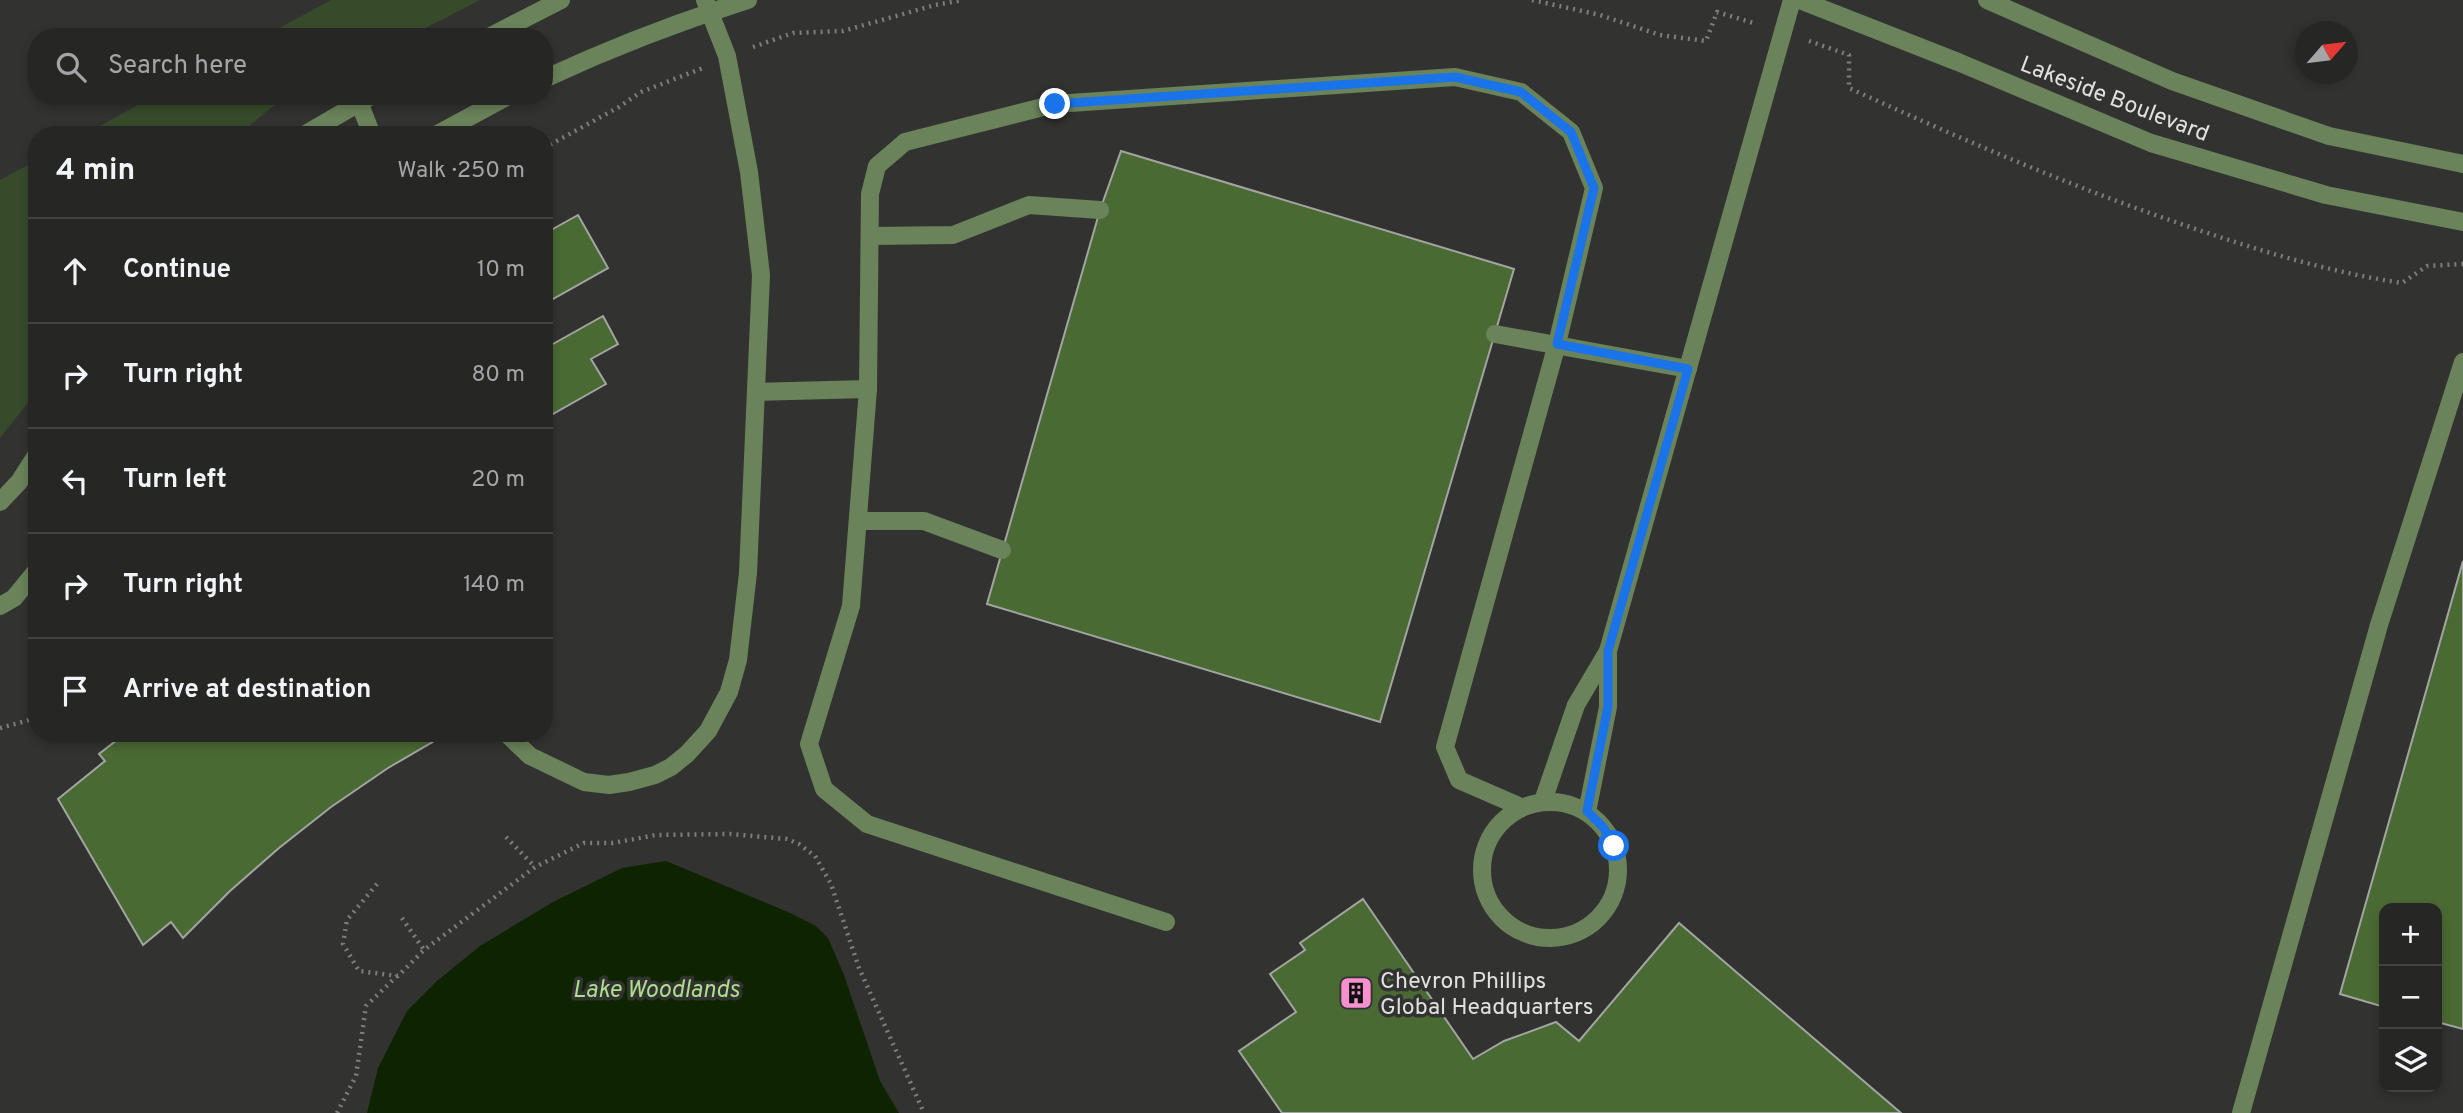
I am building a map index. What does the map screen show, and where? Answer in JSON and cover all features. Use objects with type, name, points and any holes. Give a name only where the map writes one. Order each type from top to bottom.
[{"type":"street","points":[[506,28],[561,0]]},
{"type":"street","points":[[553,75],[707,6],[748,0]]},
{"type":"street","points":[[1543,801],[1576,705],[1608,651],[1792,0]]},
{"type":"street","name":"Lakeside Boulevard","points":[[1800,0],[1958,62],[2151,143],[2326,195],[2463,222]]},
{"type":"street","name":"Lakeside Boulevard","points":[[1987,0],[2172,81],[2329,136],[2463,164]]},
{"type":"street","points":[[515,742],[530,756],[584,782],[609,785],[655,775],[687,754],[708,731],[729,692],[738,660],[748,573],[761,275],[749,172],[727,56],[707,6]]},
{"type":"street","points":[[1166,922],[867,824],[824,789],[809,744],[851,606],[868,388],[870,194],[877,166],[905,142],[1055,104],[1455,77],[1521,92],[1571,132],[1594,188],[1557,344],[1445,747],[1459,780],[1521,807]]},
{"type":"street","points":[[319,126],[355,105]]},
{"type":"street","points":[[366,105],[370,126]]},
{"type":"street","points":[[453,126],[491,105]]},
{"type":"street","points":[[871,236],[953,235],[1029,205],[1100,210]]},
{"type":"street","points":[[1495,334],[1688,369]]},
{"type":"street","points":[[2241,1113],[2378,625],[2455,412],[2463,362]]},
{"type":"street","points":[[757,392],[868,388]]},
{"type":"street","points":[[0,502],[28,468]]},
{"type":"street","points":[[859,522],[924,521],[1002,550]]},
{"type":"street","points":[[0,606],[14,598],[28,581]]},
{"type":"street","points":[[1587,811],[1608,707],[1608,651]]},
{"type":"street","points":[[1543,801],[1573,805],[1587,811],[1603,827],[1614,846],[1619,869],[1615,891],[1605,911],[1589,926],[1569,936],[1546,938],[1524,933],[1505,921],[1490,904],[1483,883],[1482,860],[1489,838],[1503,820],[1521,807],[1543,801]]},
{"type":"path","points":[[1532,0],[1600,15],[1660,35],[1706,41],[1717,12],[1783,32],[1849,55],[1849,88],[1981,148],[2140,210],[2256,250],[2354,276],[2402,283],[2427,266],[2463,264]]},
{"type":"path","points":[[0,728],[28,720]]},
{"type":"path","points":[[337,1113],[356,1076],[366,1006],[424,950],[535,867],[584,843],[612,843],[656,835],[763,836],[787,839],[816,856],[831,884],[859,968],[924,1113]]},
{"type":"path","points":[[506,837],[535,867]]},
{"type":"path","points":[[377,884],[347,920],[343,944],[359,971],[398,976]]},
{"type":"path","points":[[402,918],[424,950]]},
{"type":"shaded area","points":[[331,0],[480,0],[426,28],[280,28]]},
{"type":"shaded area","points":[[138,105],[276,105],[249,126],[100,126]]},
{"type":"shaded area","points":[[28,165],[28,402],[0,438],[0,180]]},
{"type":"water","name":"Lake Woodlands","points":[[666,861],[788,912],[816,926],[828,938],[844,975],[880,1081],[899,1113],[367,1113],[378,1068],[407,1011],[437,981],[480,946],[553,902],[622,868]]},
{"type":"building","points":[[1121,151],[1514,269],[1380,722],[987,604],[1100,210]]},
{"type":"building","points":[[578,215],[608,268],[553,299],[553,229]]},
{"type":"building","points":[[603,316],[618,344],[591,359],[606,384],[553,414],[553,344]]},
{"type":"building","points":[[2463,561],[2463,1029],[2442,1023],[2442,903],[2379,903],[2379,1006],[2340,994]]},
{"type":"building","points":[[114,742],[433,742],[388,768],[331,807],[230,891],[183,938],[171,922],[143,945],[58,799],[105,761],[99,754]]},
{"type":"building","name":"Chevron Phillips Global Headquarters","points":[[1363,899],[1473,1059],[1504,1041],[1556,1022],[1579,1041],[1679,923],[1901,1113],[1282,1113],[1239,1051],[1296,1012],[1270,974],[1305,950],[1300,943]]},
{"type":"place","name":"Chevron Phillips Global Headquarters","points":[[1356,993]]},
{"type":"route","points":[[1055,104],[1455,77],[1521,92],[1571,132],[1594,188],[1557,344],[1688,369],[1608,651],[1608,707],[1587,811],[1603,827],[1614,846]]}]
